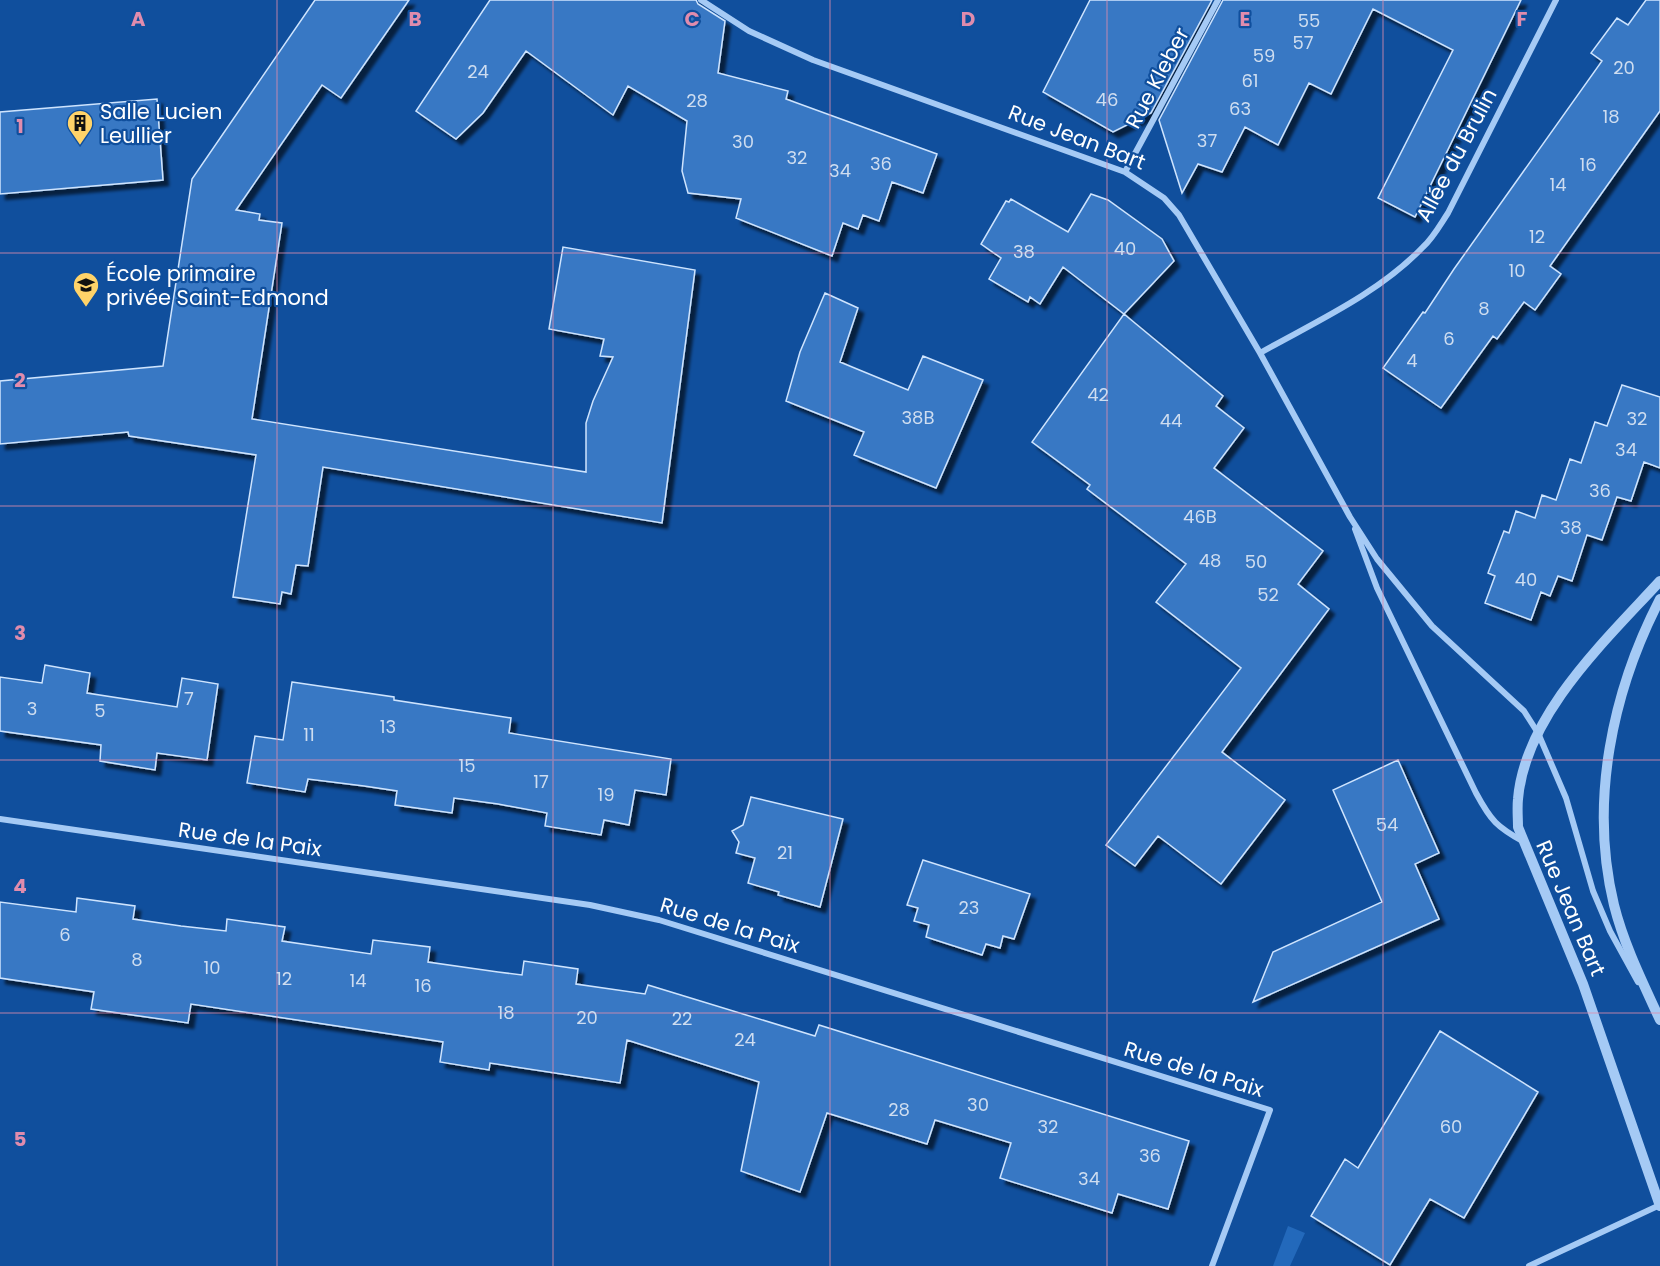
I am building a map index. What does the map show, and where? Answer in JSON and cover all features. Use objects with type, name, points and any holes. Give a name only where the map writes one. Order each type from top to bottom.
[{"type":"street","name":"Rue Jean Bart","points":[[701,0],[749,32],[813,60],[1125,172],[1164,198],[1179,215],[1260,352],[1350,517],[1377,559],[1432,626],[1524,711],[1538,733],[1566,798],[1593,891],[1610,931],[1660,1020]]},
{"type":"street","name":"Rue Kleber","points":[[1125,172],[1218,0]]},
{"type":"street","name":"Allée du Brulin","points":[[1260,352],[1354,300],[1397,271],[1425,246],[1448,213],[1556,0]]},
{"type":"street","name":"Rue Jean Bart","points":[[1350,517],[1377,588],[1476,794],[1488,816],[1500,828],[1524,842],[1583,984],[1660,1205]]},
{"type":"street","points":[[1524,842],[1518,827],[1518,800],[1521,778],[1538,733],[1555,702],[1579,671],[1660,581]]},
{"type":"street","points":[[1652,1003],[1628,947],[1615,907],[1607,870],[1603,835],[1604,785],[1611,740],[1632,663],[1660,599]]},
{"type":"street","name":"Rue de la Paix","points":[[0,819],[578,903],[639,915],[1270,1110],[1212,1266]]},
{"type":"street","points":[[1529,1266],[1660,1205]]},
{"type":"shaded area","points":[[1288,1226],[1305,1233],[1290,1266],[1273,1266]]},
{"type":"building","points":[[315,0],[409,0],[341,98],[322,85],[236,210],[260,214],[259,220],[282,223],[252,419],[586,472],[586,423],[593,401],[613,357],[600,356],[604,339],[549,329],[563,247],[695,270],[662,523],[323,467],[308,566],[296,565],[291,594],[282,592],[280,604],[233,597],[256,455],[129,436],[128,432],[0,444],[0,381],[163,366],[192,179]]},
{"type":"building","points":[[490,0],[696,0],[698,4],[725,21],[718,73],[788,91],[786,99],[937,154],[923,193],[892,182],[879,221],[863,215],[858,229],[843,223],[832,256],[736,218],[741,199],[688,193],[682,171],[687,121],[628,86],[613,115],[526,51],[483,113],[456,139],[416,111]]},
{"type":"building","points":[[1090,0],[1212,0],[1151,113],[1113,132],[1043,92]]},
{"type":"building","points":[[1223,0],[1521,0],[1415,217],[1378,198],[1453,50],[1373,9],[1331,94],[1309,83],[1278,145],[1245,127],[1222,172],[1198,164],[1182,193],[1159,120]]},
{"type":"building","points":[[1646,0],[1660,0],[1660,111],[1550,266],[1561,274],[1535,310],[1524,302],[1497,339],[1493,336],[1441,408],[1383,368],[1423,312],[1425,313],[1602,61],[1591,53],[1617,18],[1628,25]]},
{"type":"building","name":"Salle Lucien Leullier","points":[[157,99],[163,180],[0,194],[0,112]]},
{"type":"building","points":[[1091,194],[1108,200],[1162,239],[1174,261],[1124,314],[1063,267],[1040,304],[1030,297],[1028,302],[989,279],[1001,258],[981,244],[1006,201],[1009,202],[1011,199],[1068,232]]},
{"type":"building","points":[[825,293],[858,308],[840,362],[908,390],[923,356],[983,380],[936,488],[854,455],[864,432],[786,401],[800,352]]},
{"type":"building","points":[[1124,314],[1223,396],[1216,406],[1244,428],[1214,468],[1323,551],[1298,584],[1329,609],[1222,752],[1285,800],[1221,884],[1158,836],[1135,866],[1106,845],[1241,668],[1156,602],[1186,564],[1087,489],[1090,485],[1032,442]]},
{"type":"building","points":[[1622,385],[1660,397],[1660,468],[1644,462],[1631,501],[1617,497],[1602,540],[1587,535],[1572,581],[1558,576],[1550,596],[1541,592],[1531,620],[1485,603],[1495,576],[1488,573],[1504,531],[1509,533],[1516,511],[1535,518],[1542,495],[1556,500],[1570,459],[1581,463],[1595,422],[1607,426]]},
{"type":"building","points":[[45,665],[90,673],[87,693],[177,707],[182,678],[218,684],[207,760],[157,753],[155,770],[100,761],[101,745],[0,731],[0,677],[42,683]]},
{"type":"building","points":[[292,682],[511,718],[509,733],[671,759],[666,795],[635,790],[629,825],[604,820],[601,835],[545,826],[547,813],[498,804],[454,798],[452,813],[395,805],[397,791],[364,786],[308,779],[305,792],[247,783],[255,736],[283,740]]},
{"type":"building","points":[[1398,760],[1439,853],[1415,864],[1439,919],[1253,1002],[1273,952],[1382,902],[1333,790]]},
{"type":"building","points":[[751,797],[843,819],[820,907],[778,895],[779,892],[748,883],[755,858],[736,853],[739,842],[732,831],[743,825]]},
{"type":"building","points":[[923,860],[1030,894],[1014,939],[1003,936],[1000,948],[986,944],[982,955],[926,937],[929,925],[914,921],[918,908],[907,905]]},
{"type":"building","points":[[77,898],[135,906],[133,919],[181,926],[226,931],[227,919],[285,927],[282,941],[371,954],[373,940],[430,947],[428,962],[498,972],[522,975],[524,961],[578,969],[576,984],[645,994],[648,985],[815,1036],[819,1025],[1189,1141],[1168,1209],[1118,1194],[1112,1213],[1000,1178],[1011,1143],[935,1120],[927,1144],[827,1113],[800,1192],[741,1171],[759,1082],[627,1040],[620,1083],[490,1063],[489,1070],[440,1062],[443,1042],[191,1004],[188,1023],[91,1009],[94,992],[0,978],[0,902],[76,912]]},
{"type":"building","points":[[1440,1031],[1538,1092],[1464,1218],[1430,1199],[1390,1265],[1311,1216],[1345,1159],[1358,1168]]},
{"type":"place","name":"Salle Lucien Leullier","points":[[80,146]]},
{"type":"place","name":"École primaire privée Saint-Edmond","points":[[86,308]]}]
